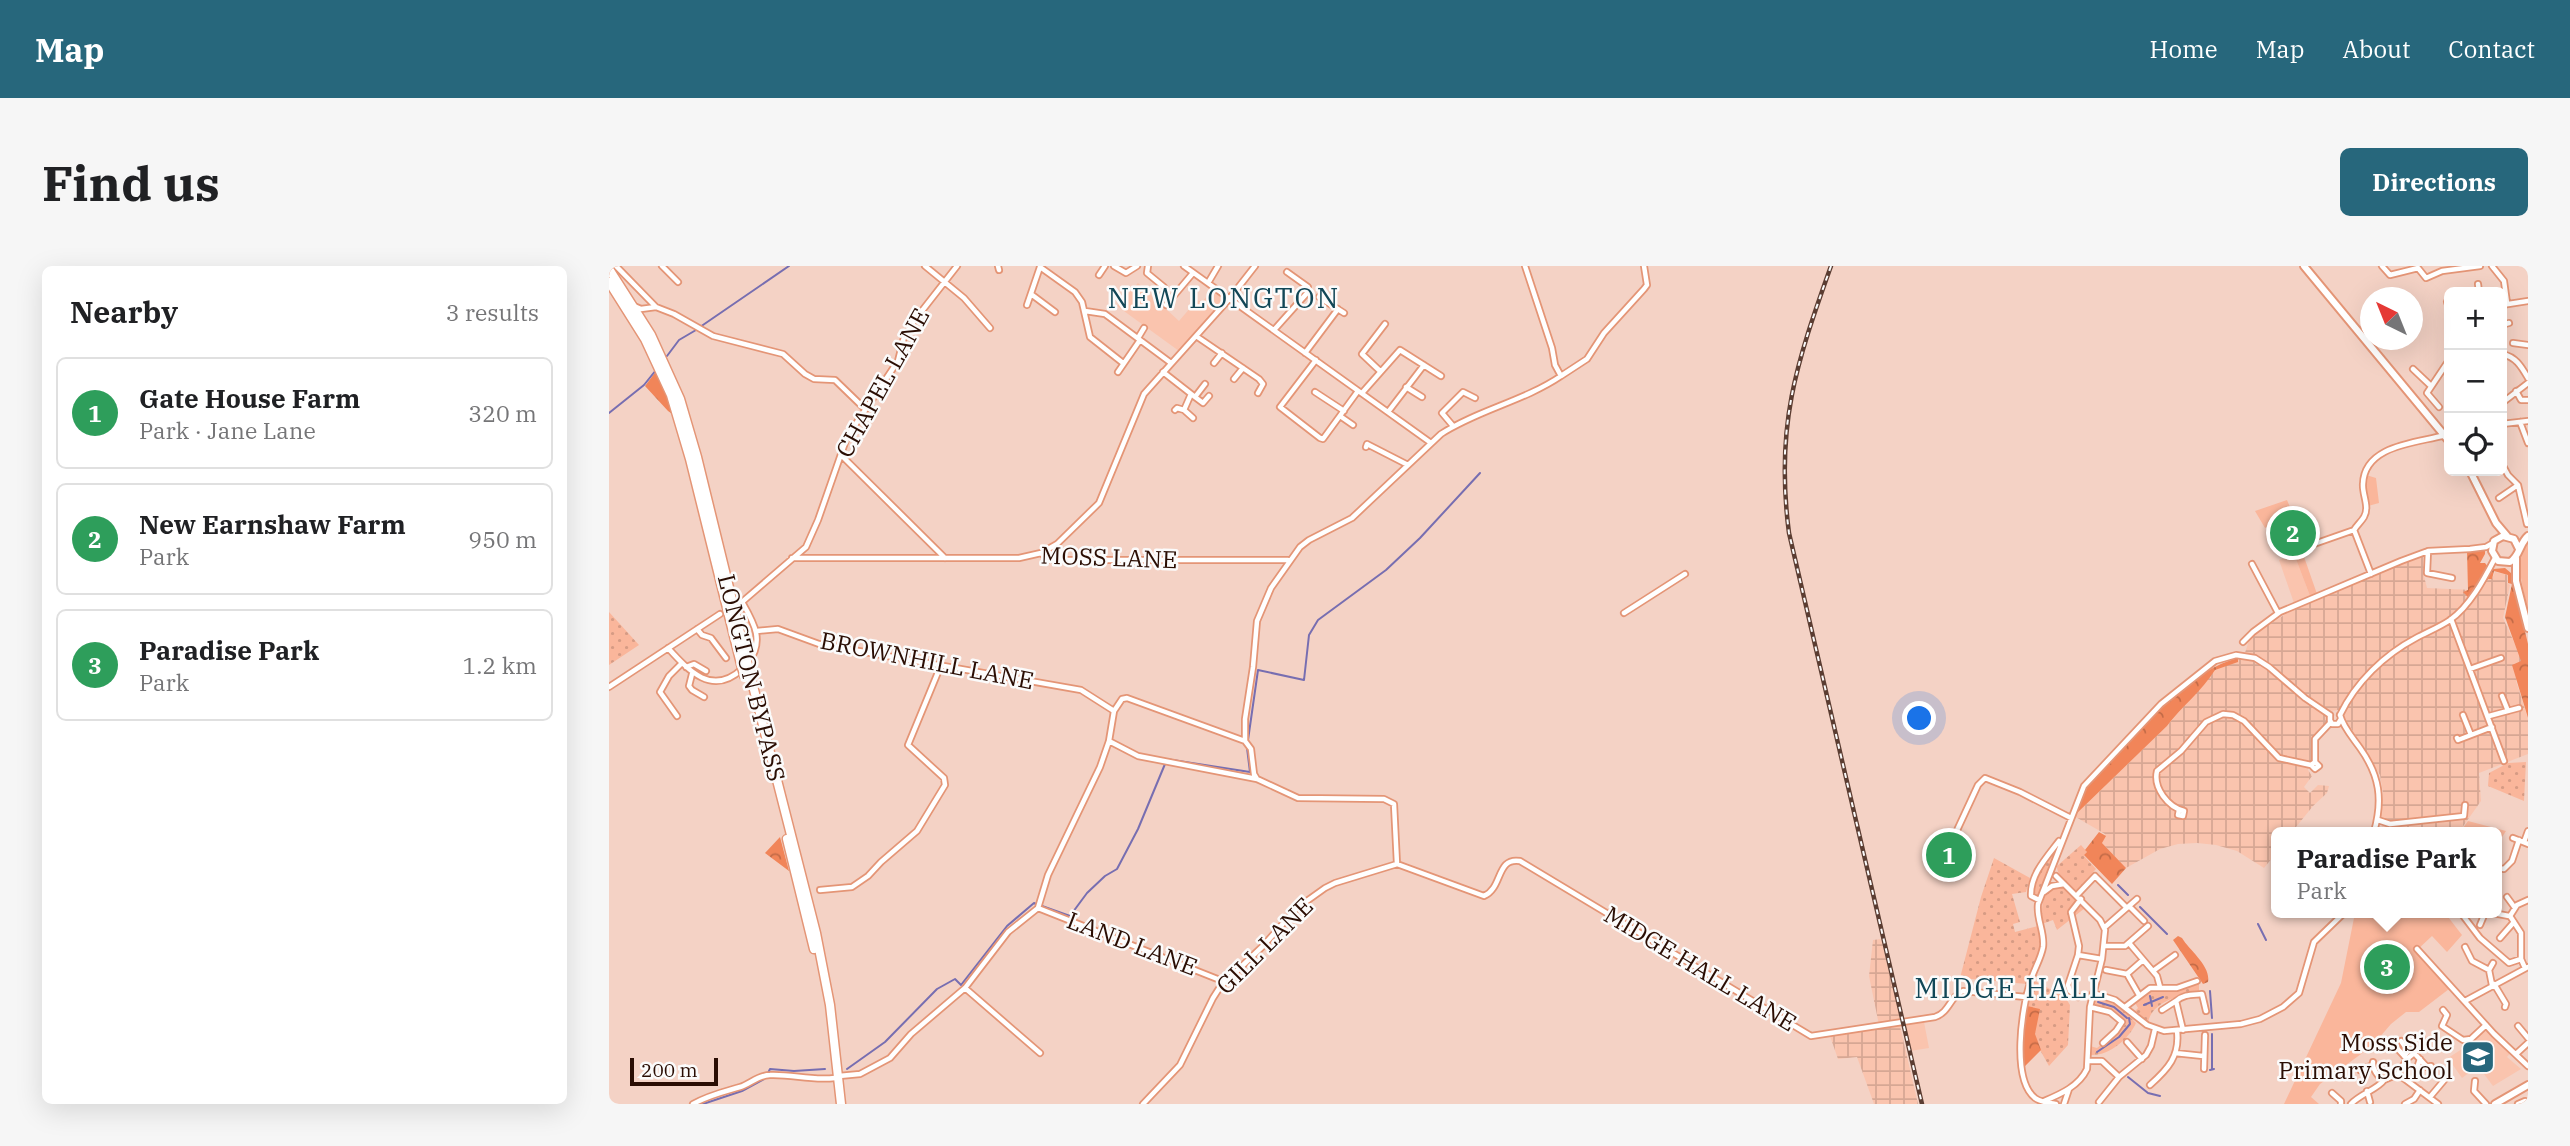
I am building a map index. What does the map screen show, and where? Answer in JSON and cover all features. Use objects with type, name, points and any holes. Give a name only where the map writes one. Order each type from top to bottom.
[{"type":"highway","name":"LONGTON BYPASS","points":[[609,269],[641,318],[666,366],[684,411],[727,577],[744,663],[803,893],[827,1005],[839,1104]]},
{"type":"highway","name":"LONGTON BYPASS","points":[[609,282],[645,339],[671,395],[727,604],[733,616]]},
{"type":"highway","points":[[727,577],[733,598],[742,602],[733,616],[720,614],[727,604]]},
{"type":"main road","points":[[2304,266],[2444,435]]},
{"type":"main road","points":[[2473,476],[2497,523],[2507,536],[2514,539],[2528,536]]},
{"type":"main road","points":[[2497,523],[2491,552],[2512,568],[2516,576]]},
{"type":"main road","points":[[2495,541],[2507,536]]},
{"type":"main road","points":[[2528,536],[2516,558],[2516,576],[2528,628]]},
{"type":"main road","points":[[2514,539],[2519,549]]},
{"type":"main road","points":[[2504,563],[2516,558]]},
{"type":"main road","points":[[2495,1104],[2508,1100],[2528,1084]]},
{"type":"street","points":[[616,266],[655,306],[713,336],[783,354],[814,379],[835,380],[865,409]]},
{"type":"street","points":[[661,266],[678,282]]},
{"type":"street","points":[[925,266],[964,298],[991,328]]},
{"type":"street","name":"CHAPEL LANE","points":[[742,602],[806,547],[847,437],[898,361],[904,337],[914,321],[957,266]]},
{"type":"street","points":[[1099,275],[1105,266]]},
{"type":"street","points":[[1114,266],[1126,273],[1137,266]]},
{"type":"street","points":[[1148,266],[1147,273],[1164,287]]},
{"type":"street","points":[[1184,266],[1431,443]]},
{"type":"street","points":[[1208,283],[1218,266]]},
{"type":"street","points":[[1041,553],[1057,544],[1099,503],[1144,394],[1255,266]]},
{"type":"street","points":[[1525,266],[1555,365],[1561,376]]},
{"type":"street","points":[[1245,741],[1245,719],[1254,667],[1253,648],[1257,621],[1271,588],[1289,560],[1309,540],[1352,518],[1431,443],[1453,426],[1504,405],[1561,376],[1587,359],[1604,333],[1647,285],[1644,266]]},
{"type":"street","points":[[2382,266],[2390,275],[2418,268],[2426,278],[2442,271],[2480,266]]},
{"type":"street","points":[[2492,266],[2504,281],[2504,287]]},
{"type":"street","points":[[1027,305],[1040,267],[1075,292],[1082,302],[1090,337],[1123,363]]},
{"type":"street","points":[[1165,305],[1193,272]]},
{"type":"street","points":[[1274,330],[1308,292],[1308,287],[1287,272]]},
{"type":"street","points":[[1031,294],[1055,312]]},
{"type":"street","points":[[1319,297],[1344,313]]},
{"type":"street","points":[[2507,304],[2528,301]]},
{"type":"street","points":[[634,306],[655,306]]},
{"type":"street","points":[[641,318],[647,308]]},
{"type":"street","points":[[1305,353],[1339,309]]},
{"type":"street","points":[[1085,311],[1105,314],[1171,363]]},
{"type":"street","points":[[1380,371],[1362,354],[1385,324]]},
{"type":"street","points":[[1118,372],[1144,328]]},
{"type":"street","points":[[1196,336],[1263,384],[1258,393]]},
{"type":"street","points":[[2513,343],[2528,345]]},
{"type":"street","points":[[1316,360],[1280,407],[1323,439],[1360,392],[1400,350],[1441,376]]},
{"type":"street","points":[[1214,363],[1222,354]]},
{"type":"street","points":[[2507,356],[2518,362],[2528,378]]},
{"type":"street","points":[[1388,412],[1424,365]]},
{"type":"street","points":[[2439,407],[2427,393],[2444,367]]},
{"type":"street","points":[[1234,379],[1243,368]]},
{"type":"street","points":[[2413,369],[2431,386]]},
{"type":"street","points":[[1163,372],[1203,403],[1209,396]]},
{"type":"street","points":[[2507,397],[2528,383]]},
{"type":"street","points":[[1183,411],[1205,384]]},
{"type":"street","points":[[1406,387],[1422,397]]},
{"type":"street","points":[[2516,391],[2521,400],[2528,400]]},
{"type":"street","points":[[1315,392],[1353,425]]},
{"type":"street","points":[[1453,426],[1442,413],[1463,392],[1472,398]]},
{"type":"street","points":[[1175,411],[1177,408],[1193,418]]},
{"type":"street","points":[[2507,423],[2528,421]]},
{"type":"street","points":[[2520,422],[2528,443]]},
{"type":"street","points":[[2270,537],[2283,533],[2292,552],[2354,530],[2365,513],[2363,484],[2366,470],[2373,458],[2387,451],[2442,436]]},
{"type":"street","points":[[1366,447],[1367,444],[1408,465]]},
{"type":"street","points":[[841,455],[946,559]]},
{"type":"street","points":[[2507,473],[2518,485],[2527,524]]},
{"type":"street","points":[[2498,498],[2518,485]]},
{"type":"street","points":[[2354,530],[2371,574]]},
{"type":"street","points":[[2428,551],[2427,573],[2452,578]]},
{"type":"street","points":[[2243,642],[2278,613],[2428,551],[2491,552],[2489,568],[2476,590],[2451,620],[2388,656],[2347,701],[2338,724],[2331,722]]},
{"type":"street","name":"MOSS LANE","points":[[792,558],[1019,558],[1041,553],[1049,560],[1289,560]]},
{"type":"street","points":[[2489,568],[2504,563]]},
{"type":"street","points":[[2252,565],[2278,613]]},
{"type":"street","points":[[1624,613],[1685,574]]},
{"type":"street","points":[[668,648],[692,674],[715,681],[740,672],[755,652],[757,631],[742,602]]},
{"type":"street","points":[[609,687],[720,614]]},
{"type":"street","points":[[2451,620],[2504,761]]},
{"type":"street","points":[[697,629],[702,635],[711,638],[726,658]]},
{"type":"street","name":"BROWNHILL LANE","points":[[757,631],[778,629],[819,643],[1081,690],[1114,711]]},
{"type":"street","points":[[2057,1095],[2056,1104],[2044,1102],[2031,1093],[2023,1070],[2019,1034],[2026,996],[2043,944],[2037,916],[2039,900],[2084,786],[2161,704],[2215,661],[2236,655],[2263,662],[2305,698],[2330,715],[2331,722]]},
{"type":"street","points":[[2470,669],[2501,658]]},
{"type":"street","points":[[677,716],[660,692],[669,676],[684,665],[694,664],[706,671]]},
{"type":"street","points":[[820,890],[852,887],[869,876],[917,831],[945,785],[944,778],[908,745],[941,665]]},
{"type":"street","points":[[692,674],[689,686],[704,697]]},
{"type":"street","points":[[2502,696],[2508,711]]},
{"type":"street","points":[[693,1104],[741,1087],[763,1075],[813,1080],[860,1074],[890,1058],[911,1034],[965,988],[1009,932],[1038,908],[1048,873],[1091,788],[1109,741],[1114,711],[1122,699],[1127,698],[1245,741],[1251,749],[1257,779]]},
{"type":"street","points":[[2489,716],[2519,708]]},
{"type":"street","points":[[2330,715],[2334,712],[2341,717],[2377,777],[2380,798],[2376,827]]},
{"type":"street","points":[[2179,810],[2159,790],[2155,781],[2157,771],[2182,751],[2206,722],[2218,715],[2228,714],[2239,718],[2279,758],[2313,764],[2315,739],[2331,722]]},
{"type":"street","points":[[2463,715],[2471,735]]},
{"type":"street","points":[[2457,738],[2458,740],[2493,727]]},
{"type":"street","points":[[1109,741],[1138,756],[1257,779],[1298,798],[1384,799],[1394,804],[1397,864]]},
{"type":"street","points":[[1943,838],[1952,841],[1977,785],[1985,778],[2071,818]]},
{"type":"street","points":[[2378,820],[2390,824],[2464,816],[2465,805]]},
{"type":"street","points":[[2502,868],[2513,866],[2528,831]]},
{"type":"street","points":[[2513,838],[2524,842]]},
{"type":"street","points":[[2039,900],[2031,896],[2032,885],[2044,860],[2059,841]]},
{"type":"street","name":"MIDGE HALL LANE","points":[[1397,864],[1484,895],[1492,890],[1506,863],[1511,859],[1520,861],[1811,1036],[1935,1017],[1944,1014],[1957,994],[1963,991],[2026,996]]},
{"type":"street","points":[[2043,893],[2053,885],[2056,877],[2055,862]]},
{"type":"street","name":"GILL LANE","points":[[1143,1104],[1180,1065],[1213,998],[1225,982],[1263,946],[1297,908],[1335,883],[1397,864]]},
{"type":"street","points":[[2078,997],[2070,991],[2068,985],[2078,955],[2078,940],[2071,912],[2094,874],[2146,924],[2129,943],[2120,947],[2104,946]]},
{"type":"street","points":[[2044,1102],[2069,1089],[2085,1074],[2090,1007],[2102,959],[2105,927],[2066,885],[2056,877],[2047,876]]},
{"type":"street","points":[[2046,883],[2066,885]]},
{"type":"street","points":[[2507,897],[2515,908]]},
{"type":"street","points":[[2105,927],[2137,898]]},
{"type":"street","points":[[2509,916],[2515,908],[2528,900]]},
{"type":"street","name":"LAND LANE","points":[[1038,908],[1225,982]]},
{"type":"street","points":[[2465,1001],[2526,967],[2521,959],[2521,933],[2509,916],[2502,915]]},
{"type":"street","points":[[2093,993],[2125,1007],[2139,1020],[2155,1029],[2180,1030],[2241,1024],[2260,1019],[2294,999],[2303,986],[2314,942],[2339,918]]},
{"type":"street","points":[[2465,918],[2475,932],[2509,963],[2521,959]]},
{"type":"street","points":[[2480,925],[2484,918]]},
{"type":"street","points":[[2500,938],[2514,922]]},
{"type":"street","points":[[2129,943],[2159,979],[2160,987]]},
{"type":"street","points":[[2465,947],[2465,956],[2489,970],[2493,985],[2505,1005],[2512,1001]]},
{"type":"street","points":[[2417,949],[2486,1025],[2528,1066]]},
{"type":"street","points":[[2078,955],[2102,959]]},
{"type":"street","points":[[2153,971],[2175,955]]},
{"type":"street","points":[[2106,971],[2127,974],[2143,960]]},
{"type":"street","points":[[2489,970],[2493,964]]},
{"type":"street","points":[[2127,974],[2139,995]]},
{"type":"street","points":[[2125,1007],[2150,988],[2176,988],[2197,981]]},
{"type":"street","points":[[965,988],[1040,1053]]},
{"type":"street","points":[[2162,1010],[2182,996],[2202,994],[2206,1011]]},
{"type":"street","points":[[2150,1085],[2167,1070],[2175,1053],[2180,1030],[2176,1001]]},
{"type":"street","points":[[2090,1007],[2110,1012],[2122,1022],[2103,1043]]},
{"type":"street","points":[[2443,1010],[2447,1015],[2442,1026],[2460,1040],[2470,1039],[2486,1025]]},
{"type":"street","points":[[2516,1054],[2528,1041],[2518,1026]]},
{"type":"street","points":[[2099,1102],[2119,1077],[2142,1059],[2151,1046],[2155,1029]]},
{"type":"street","points":[[2204,1069],[2205,1035]]},
{"type":"street","points":[[2405,1058],[2415,1054],[2424,1045],[2423,1040]]},
{"type":"street","points":[[2351,1104],[2367,1091],[2380,1086],[2384,1080],[2398,1074],[2408,1051],[2401,1041]]},
{"type":"street","points":[[2127,1042],[2142,1059]]},
{"type":"street","points":[[2395,1046],[2405,1058]]},
{"type":"street","points":[[2175,1053],[2203,1056]]},
{"type":"street","points":[[2415,1054],[2428,1069]]},
{"type":"street","points":[[2417,1068],[2420,1059]]},
{"type":"street","points":[[2088,1061],[2102,1061],[2119,1077]]},
{"type":"street","points":[[2360,1070],[2373,1063],[2377,1075],[2384,1080]]},
{"type":"street","points":[[2398,1074],[2438,1104]]},
{"type":"street","points":[[2430,1097],[2446,1078]]},
{"type":"street","points":[[2475,1081],[2472,1091],[2486,1104]]},
{"type":"street","points":[[2057,1095],[2064,1102],[2069,1089]]},
{"type":"street","points":[[2402,1102],[2414,1099],[2420,1090]]},
{"type":"street","points":[[2367,1091],[2370,1101]]},
{"type":"street","points":[[2335,1093],[2341,1104]]},
{"type":"street","points":[[2518,1104],[2525,1101],[2527,1104]]},
{"type":"shaded area","points":[[1138,283],[1179,321],[1197,300],[1202,302],[1212,290],[1225,300],[1179,351],[1117,306]]},
{"type":"shaded area","points":[[2366,475],[2376,478],[2379,503],[2368,506]]},
{"type":"shaded area","points":[[2287,500],[2306,545],[2291,550],[2280,522],[2265,528],[2255,511]]},
{"type":"shaded area","points":[[2528,538],[2528,609],[2520,564]]},
{"type":"shaded area","points":[[2302,551],[2317,594],[2310,596],[2294,554]]},
{"type":"shaded area","points":[[2294,554],[2310,596],[2294,603],[2279,560]]},
{"type":"shaded area","points":[[2423,556],[2427,588],[2473,590],[2492,579],[2495,572],[2508,575],[2507,583],[2510,585],[2503,618],[2522,660],[2516,681],[2528,719],[2528,754],[2479,773],[2481,801],[2463,827],[2382,827],[2402,822],[2386,821],[2380,816],[2383,793],[2380,775],[2338,710],[2331,711],[2323,729],[2312,738],[2313,759],[2308,770],[2312,776],[2304,787],[2310,793],[2318,785],[2329,786],[2327,793],[2296,827],[2271,827],[2271,859],[2264,868],[2237,851],[2197,843],[2160,849],[2126,868],[2102,843],[2105,834],[2074,816],[2167,726],[2215,669],[2244,656],[2250,637],[2298,606],[2379,571]]},
{"type":"shaded area","points":[[609,612],[639,645],[609,665]]},
{"type":"shaded area","points":[[2526,762],[2524,801],[2488,786],[2489,773],[2508,763]]},
{"type":"shaded area","points":[[2468,821],[2491,827],[2464,827]]},
{"type":"shaded area","points":[[1941,837],[1952,843],[1956,837],[1972,846],[1956,878],[1928,862]]},
{"type":"shaded area","points":[[2059,845],[2044,878],[2043,889],[2036,897],[2033,891],[2037,878]]},
{"type":"shaded area","points":[[2081,845],[2087,852],[2084,856],[2096,869],[2076,891],[2061,877],[2057,866]]},
{"type":"shaded area","points":[[1994,858],[2030,878],[2026,892],[2012,894],[2020,922],[2013,924],[2015,932],[2038,926],[2040,934],[2038,956],[2027,984],[1960,978]]},
{"type":"shaded area","points":[[2062,886],[2085,908],[2057,930],[2053,920],[2042,924],[2043,905],[2050,891]]},
{"type":"shaded area","points":[[2354,918],[2449,918],[2462,935],[2447,952],[2432,936],[2416,951],[2449,989],[2419,1012],[2406,1012],[2391,1024],[2372,1046],[2320,1084],[2311,1097],[2319,1104],[2284,1104],[2341,983]]},
{"type":"shaded area","points":[[1881,939],[1901,1021],[1879,1025],[1869,976],[1873,940]]},
{"type":"shaded area","points":[[2033,980],[2065,997],[2070,1005],[2068,1045],[2049,1066],[2040,1050],[2024,1067],[2021,1038]]},
{"type":"shaded area","points":[[2199,983],[2199,993],[2168,1000],[2155,1010],[2148,1023],[2130,1008],[2135,1011],[2138,1008],[2134,1001],[2149,993]]},
{"type":"shaded area","points":[[2100,997],[2117,1004],[2136,1023],[2129,1035],[2111,1050],[2091,1055],[2090,1046],[2097,1048],[2126,1024],[2113,1012],[2094,1004],[2095,998]]},
{"type":"shaded area","points":[[1924,1022],[1929,1048],[1910,1051],[1905,1025]]},
{"type":"shaded area","points":[[1900,1026],[1918,1104],[1874,1104],[1857,1057],[1838,1059],[1830,1036]]},
{"type":"shaded area","name":"Moss Side Primary School","points":[[2487,1027],[2512,1051],[2507,1057],[2521,1069],[2493,1086],[2478,1066],[2462,1078],[2448,1058]]},
{"type":"green space","points":[[657,370],[674,415],[645,386]]},
{"type":"green space","points":[[2485,550],[2485,554],[2480,563],[2485,563],[2488,567],[2468,597],[2463,592],[2468,590],[2467,551]]},
{"type":"green space","points":[[2505,568],[2511,573],[2528,644],[2528,718],[2512,665],[2521,661],[2505,617],[2512,584],[2508,583],[2508,575],[2494,571],[2492,579],[2488,579],[2476,594],[2493,569]]},
{"type":"green space","points":[[2238,658],[2238,662],[2215,670],[2167,726],[2074,816],[2081,795],[2088,785],[2137,730],[2198,677],[2218,665]]},
{"type":"green space","points":[[2099,832],[2106,836],[2102,843],[2126,868],[2112,884],[2084,855]]},
{"type":"green space","points":[[780,837],[789,871],[765,853]]},
{"type":"green space","points":[[2178,936],[2203,964],[2208,982],[2203,984],[2173,940]]},
{"type":"green space","points":[[2027,1006],[2040,1009],[2035,1034],[2041,1050],[2024,1067],[2021,1038]]},
{"type":"waterway","points":[[700,327],[789,266]]},
{"type":"waterway","points":[[667,356],[679,340],[696,330]]},
{"type":"waterway","points":[[609,413],[644,385],[656,370]]},
{"type":"waterway","points":[[1248,740],[1258,670],[1304,680],[1309,635],[1318,620],[1386,570],[1420,538],[1480,473]]},
{"type":"waterway","points":[[1166,759],[1250,772],[1247,748]]},
{"type":"waterway","points":[[1042,906],[1070,916],[1087,893],[1117,869],[1138,829],[1165,764]]},
{"type":"waterway","points":[[2118,885],[2128,895]]},
{"type":"waterway","points":[[847,1069],[885,1042],[937,989],[955,979],[961,985],[1007,926],[1036,904]]},
{"type":"waterway","points":[[2140,907],[2167,934]]},
{"type":"waterway","points":[[2258,924],[2266,940]]},
{"type":"waterway","points":[[2210,991],[2212,1018]]},
{"type":"waterway","points":[[2150,996],[2152,1006]]},
{"type":"waterway","points":[[2144,1005],[2163,997]]},
{"type":"waterway","points":[[2098,1002],[2114,1007],[2127,1018]]},
{"type":"waterway","points":[[2097,1052],[2119,1037],[2130,1024],[2129,1018]]},
{"type":"waterway","points":[[2212,1034],[2212,1069]]},
{"type":"waterway","points":[[768,1073],[770,1069],[825,1069]]},
{"type":"waterway","points":[[2210,1070],[2214,1069]]},
{"type":"waterway","points":[[2128,1077],[2148,1093],[2160,1096]]},
{"type":"waterway","points":[[703,1104],[742,1091],[764,1079]]},
{"type":"railway","points":[[1831,266],[1808,334],[1792,396],[1785,460],[1789,533],[1922,1104]]},
{"type":"place","name":"New Earnshaw Farm","points":[[2293,533]]},
{"type":"place","name":"Gate House Farm","points":[[1949,855]]},
{"type":"place","name":"Paradise Park","points":[[2387,967]]},
{"type":"place","name":"Moss Side Primary School","points":[[2478,1057]]},
{"type":"district","name":"NEW LONGTON","points":[[1224,298]]},
{"type":"district","name":"MIDGE HALL","points":[[2011,988]]}]
